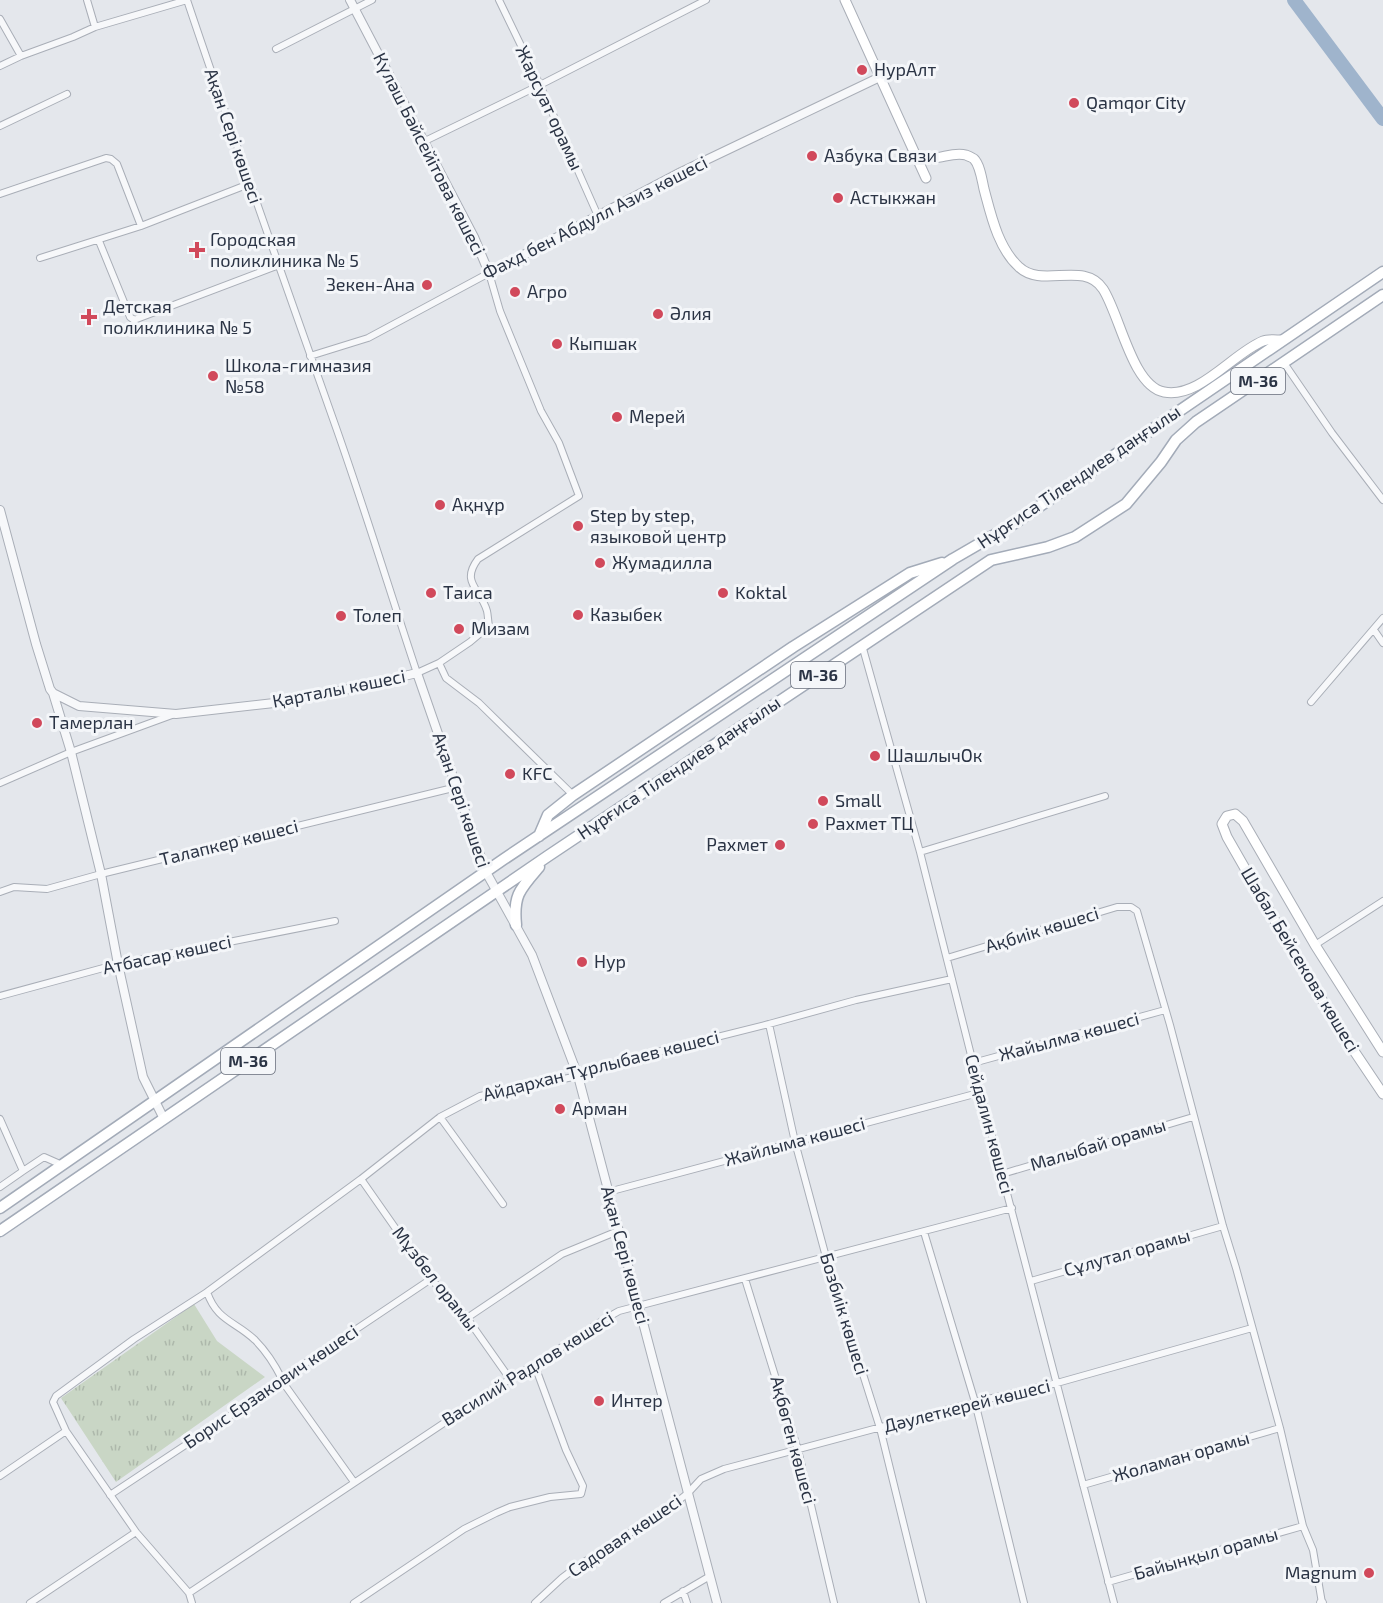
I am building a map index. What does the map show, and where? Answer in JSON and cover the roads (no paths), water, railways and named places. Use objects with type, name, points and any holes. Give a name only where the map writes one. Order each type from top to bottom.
[{"type":"main road","points":[[845,0],[926,178]]},
{"type":"main road","points":[[916,157],[934,158],[957,153],[974,159],[981,174],[996,228],[1008,255],[1020,269],[1028,273],[1056,277],[1075,274],[1088,278],[1102,287],[1138,370],[1152,388],[1177,393],[1196,386],[1264,340],[1281,340]]},
{"type":"main road","name":"Нұрғиса Тілендиев даңғылы","points":[[0,1208],[539,836],[954,559],[1015,523],[1066,489],[1383,272]]},
{"type":"main road","name":"Нұрғиса Тілендиев даңғылы","points":[[0,1232],[496,891],[991,560],[1048,547],[1075,537],[1126,504],[1176,440],[1196,422],[1383,295]]},
{"type":"main road","points":[[981,543],[991,560]]},
{"type":"main road","points":[[539,836],[548,816],[573,795],[793,647],[910,573],[954,559]]},
{"type":"main road","points":[[760,688],[761,699],[770,707]]},
{"type":"main road","points":[[594,781],[632,774]]},
{"type":"main road","name":"Шабал Бейсекова көшесі","points":[[1383,1052],[1315,945],[1243,821],[1235,814],[1231,814],[1224,819],[1222,824],[1227,837],[1294,954],[1383,1094]]},
{"type":"main road","points":[[516,925],[514,906],[520,891],[548,856]]},
{"type":"street","points":[[87,0],[94,27]]},
{"type":"street","points":[[0,66],[94,27],[187,0]]},
{"type":"street","name":"Ақан Сері көшесі","points":[[187,0],[249,184],[333,420],[486,872],[516,925],[543,984],[578,1076],[717,1603]]},
{"type":"street","points":[[276,49],[352,4],[372,0]]},
{"type":"street","name":"Жарсуат орамы","points":[[499,0],[540,85],[598,216]]},
{"type":"street","points":[[424,141],[706,0]]},
{"type":"street","name":"Күләш Бәйсейітова көшесі","points":[[352,4],[474,237],[489,273],[500,311],[541,411],[559,443],[579,496],[478,559],[472,566],[471,582],[487,610],[489,626],[439,663]]},
{"type":"street","points":[[0,19],[21,56]]},
{"type":"street","name":"Фахд бен Абдулл Азиз көшесі","points":[[310,356],[368,338],[681,172],[880,77]]},
{"type":"street","points":[[0,126],[66,94]]},
{"type":"street","points":[[0,194],[106,158],[111,159],[117,164],[141,226]]},
{"type":"street","points":[[40,258],[99,241],[249,184]]},
{"type":"street","points":[[99,241],[130,317],[134,320],[279,265]]},
{"type":"street","points":[[1284,363],[1332,433],[1383,500]]},
{"type":"street","points":[[0,510],[36,644],[71,752],[101,874],[143,1077],[164,1119]]},
{"type":"street","points":[[1311,702],[1383,618]]},
{"type":"street","points":[[1374,630],[1383,643]]},
{"type":"street","name":"Сейдалин көшесі","points":[[862,645],[920,852],[1114,1603]]},
{"type":"street","points":[[439,663],[446,678],[479,704],[573,795]]},
{"type":"street","name":"Қарталы көшесі","points":[[53,693],[79,706],[176,714],[274,703],[349,689],[417,673],[439,663]]},
{"type":"street","points":[[0,783],[71,752],[176,714]]},
{"type":"street","name":"Талапкер көшесі","points":[[0,892],[14,887],[47,889],[457,787]]},
{"type":"street","points":[[920,852],[1105,796]]},
{"type":"street","points":[[1315,945],[1383,901]]},
{"type":"street","name":"Ақбиік көшесі","points":[[947,958],[1117,907],[1131,907],[1137,911],[1165,1011]]},
{"type":"street","name":"Атбасар көшесі","points":[[0,996],[118,964],[335,921]]},
{"type":"street","name":"Айдархан Тұрлыбаев көшесі","points":[[189,1593],[136,1532],[66,1431],[54,1407],[53,1402],[56,1396],[134,1339],[207,1292],[361,1179],[440,1117],[480,1096],[578,1076],[641,1056],[856,1000],[952,979]]},
{"type":"street","points":[[1165,1011],[1280,1428],[1303,1526],[1313,1550],[1322,1603]]},
{"type":"street","name":"Жайылма көшесі","points":[[973,1064],[1165,1011]]},
{"type":"street","name":"Бозбиік көшесі","points":[[769,1024],[795,1142],[826,1257],[880,1428],[922,1603]]},
{"type":"street","name":"Жайлыма көшесі","points":[[608,1192],[982,1092]]},
{"type":"street","points":[[440,1117],[503,1204]]},
{"type":"street","name":"Малыбай орамы","points":[[1002,1174],[1193,1117]]},
{"type":"street","points":[[0,1119],[23,1171]]},
{"type":"street","points":[[0,1187],[44,1157],[62,1165]]},
{"type":"street","name":"Мұзбел орамы","points":[[361,1179],[431,1279],[467,1318],[510,1379]]},
{"type":"street","name":"Василий Радлов көшесі","points":[[189,1593],[510,1379],[535,1366],[592,1326],[619,1311],[1012,1208]]},
{"type":"street","name":"Сұлутал орамы","points":[[1031,1281],[1223,1226]]},
{"type":"street","points":[[467,1318],[562,1254],[618,1231]]},
{"type":"street","points":[[924,1232],[975,1402],[1024,1603]]},
{"type":"street","name":"Борис Ерзакович көшесі","points":[[110,1495],[431,1279]]},
{"type":"street","name":"Ақбөген көшесі","points":[[745,1279],[798,1450],[834,1603]]},
{"type":"street","points":[[207,1292],[212,1307],[254,1339],[268,1355],[282,1380],[354,1482]]},
{"type":"street","name":"Дәулеткерей көшесі","points":[[688,1493],[701,1479],[724,1469],[975,1402],[1058,1383],[1252,1328]]},
{"type":"street","points":[[354,1603],[464,1529],[496,1513],[550,1497],[581,1494],[583,1486],[580,1477],[566,1450],[535,1366]]},
{"type":"street","name":"Жоламан орамы","points":[[1083,1485],[1280,1428]]},
{"type":"street","points":[[0,1476],[66,1431]]},
{"type":"street","name":"Садовая көшесі","points":[[535,1603],[562,1578],[657,1517],[688,1493]]},
{"type":"street","name":"Байынқыл орамы","points":[[1108,1582],[1303,1526]]},
{"type":"street","points":[[30,1603],[136,1532]]},
{"type":"street","points":[[664,1603],[710,1576]]},
{"type":"street","points":[[683,1591],[687,1603]]},
{"type":"street","points":[[189,1593],[192,1603]]},
{"type":"waterway","points":[[1294,0],[1383,119]]},
{"type":"place","name":"НурАлт","points":[[862,70]]},
{"type":"place","name":"Qamqor City","points":[[1074,103]]},
{"type":"place","name":"Азбука Связи","points":[[812,156]]},
{"type":"place","name":"Астыкжан","points":[[838,198]]},
{"type":"place","name":"Городская поликлиника № 5","points":[[197,250]]},
{"type":"place","name":"Зекен-Ана","points":[[427,285]]},
{"type":"place","name":"Агро","points":[[515,292]]},
{"type":"place","name":"Әлия","points":[[658,314]]},
{"type":"place","name":"Детская поликлиника № 5","points":[[89,317]]},
{"type":"place","name":"Кыпшак","points":[[557,344]]},
{"type":"place","name":"Школа-гимназия №58","points":[[213,376]]},
{"type":"place","name":"Мерей","points":[[617,417]]},
{"type":"place","name":"Ақнұр","points":[[440,505]]},
{"type":"place","name":"Step by step, языковой центр","points":[[578,526]]},
{"type":"place","name":"Жумадилла","points":[[600,563]]},
{"type":"place","name":"Таиса","points":[[431,593]]},
{"type":"place","name":"Koktal","points":[[723,593]]},
{"type":"place","name":"Казыбек","points":[[578,615]]},
{"type":"place","name":"Толеп","points":[[341,616]]},
{"type":"place","name":"Мизам","points":[[459,629]]},
{"type":"place","name":"Тамерлан","points":[[37,723]]},
{"type":"place","name":"ШашлычОк","points":[[875,756]]},
{"type":"place","name":"KFC","points":[[510,774]]},
{"type":"place","name":"Small","points":[[823,801]]},
{"type":"place","name":"Рахмет ТЦ","points":[[813,824]]},
{"type":"place","name":"Рахмет","points":[[780,845]]},
{"type":"place","name":"Нур","points":[[582,962]]},
{"type":"place","name":"Арман","points":[[560,1109]]},
{"type":"place","name":"Интер","points":[[599,1401]]},
{"type":"place","name":"Magnum","points":[[1369,1573]]}]
